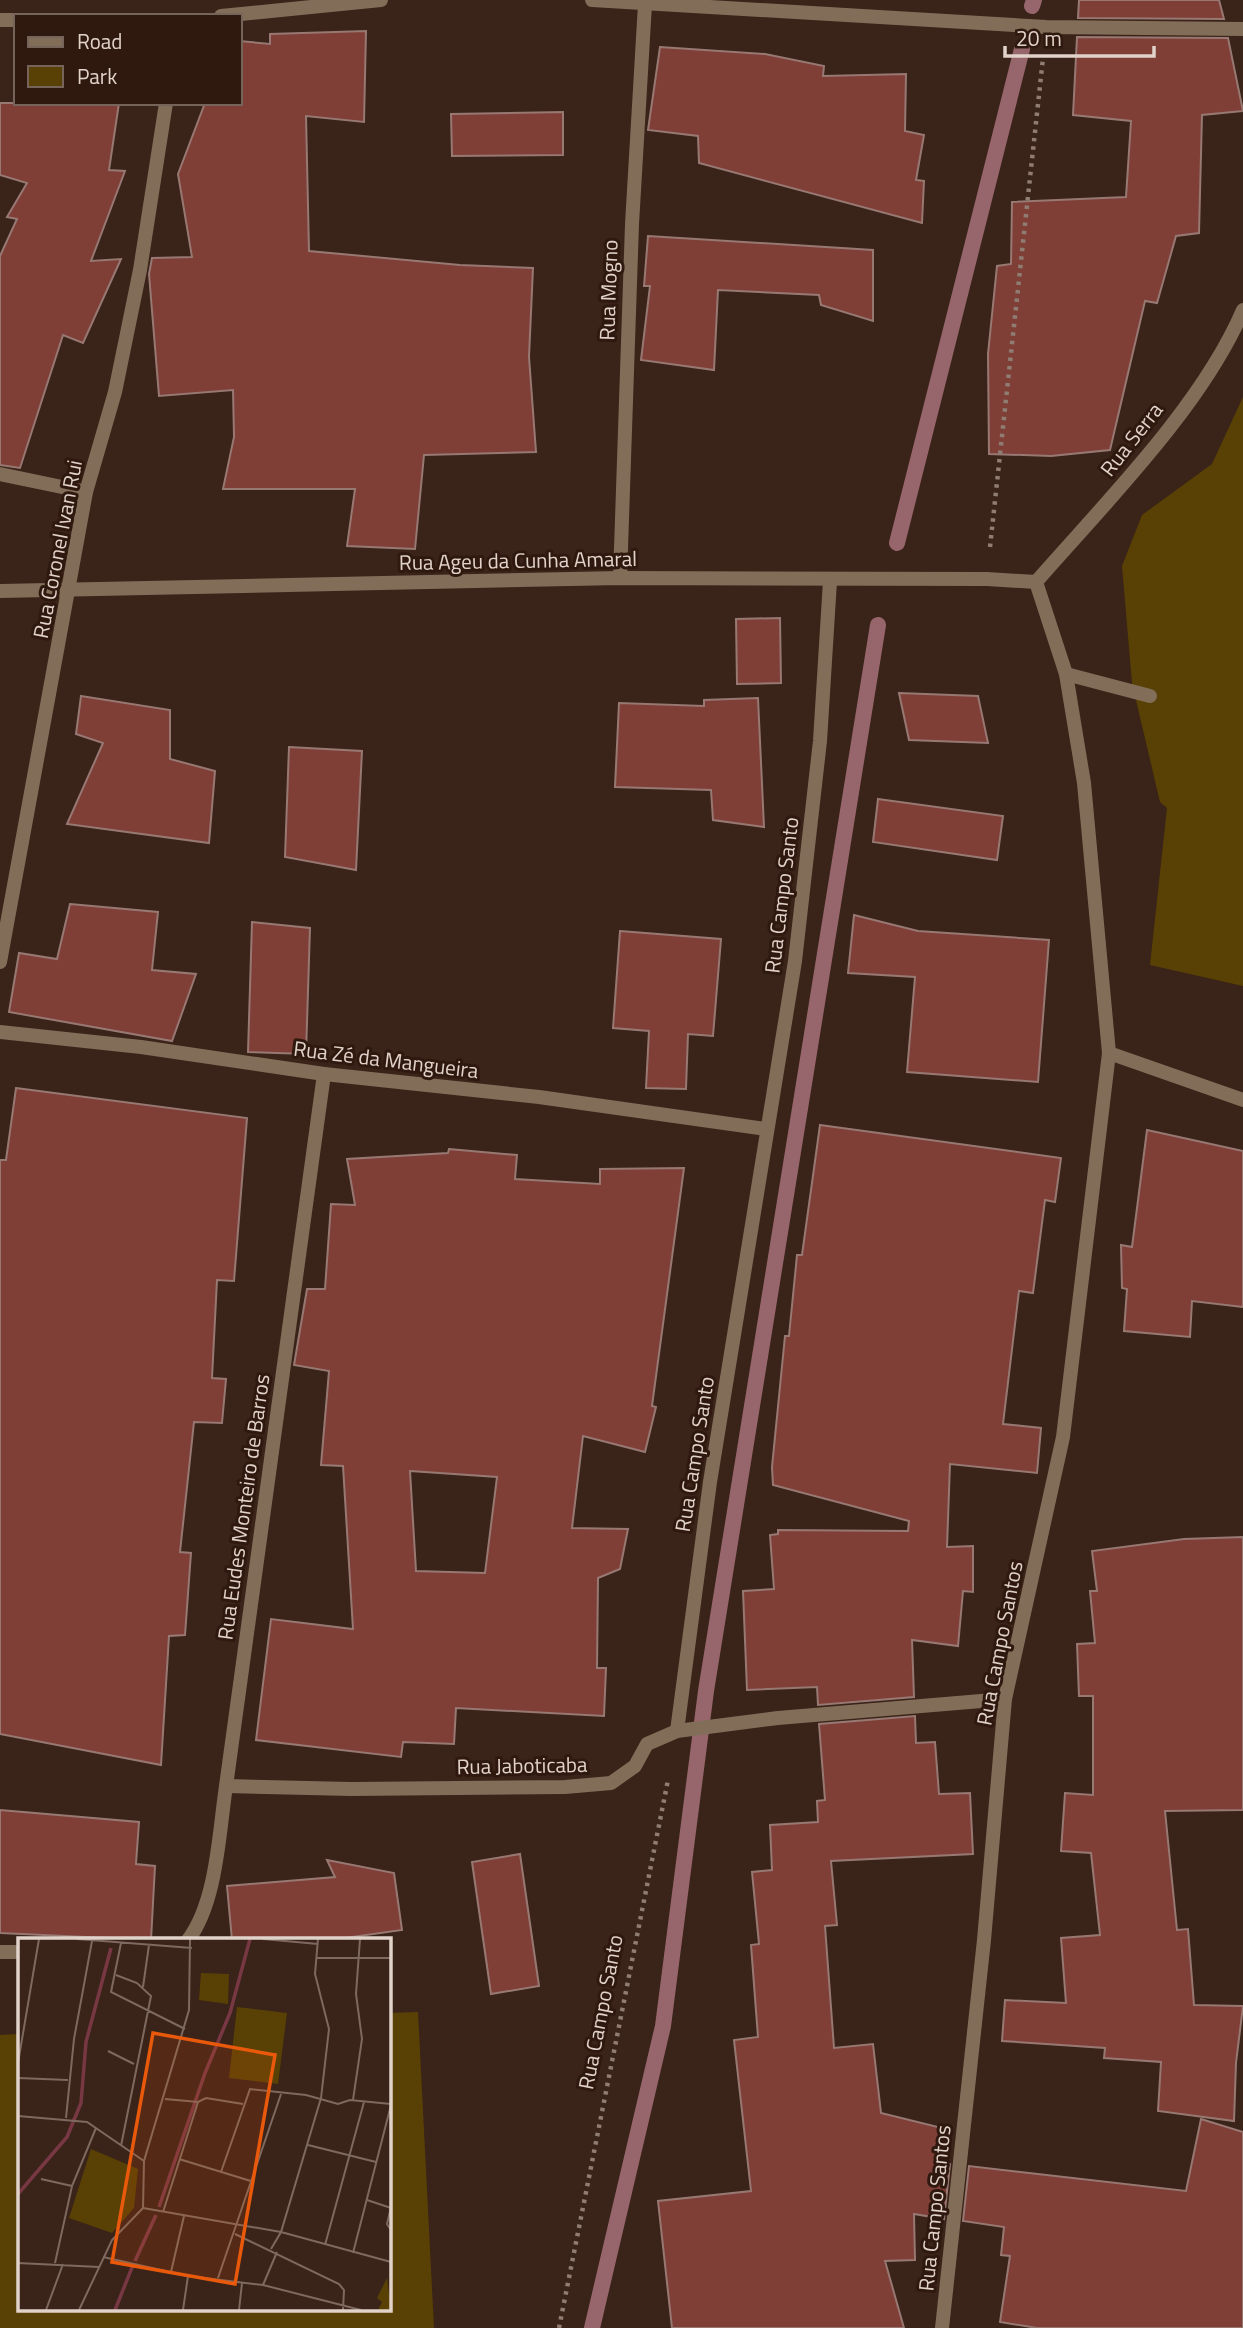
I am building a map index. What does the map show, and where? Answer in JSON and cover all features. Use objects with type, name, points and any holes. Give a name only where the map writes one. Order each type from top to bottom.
[{"type":"street","points":[[242,14],[381,0]]},
{"type":"street","points":[[592,0],[1046,27],[1243,29]]},
{"type":"street","name":"Rua Mogno","points":[[620,578],[632,224],[646,4]]},
{"type":"street","name":"Rua Coronel Ivan Rui","points":[[0,961],[70,592],[86,492],[115,392],[141,270],[166,105]]},
{"type":"street","name":"Rua Serra","points":[[1036,582],[1122,485],[1170,424],[1226,348],[1243,310]]},
{"type":"street","points":[[0,474],[86,492]]},
{"type":"street","name":"Rua Ageu da Cunha Amaral","points":[[0,591],[70,592],[620,578],[830,581],[987,579],[1036,582]]},
{"type":"street","name":"Rua Campo Santo","points":[[677,1731],[709,1482],[795,961],[820,741],[830,581]]},
{"type":"street","points":[[1036,582],[1066,674],[1084,783],[1109,1053],[1243,1100]]},
{"type":"street","points":[[1066,674],[1150,696]]},
{"type":"street","name":"Rua Zé da Mangueira","points":[[0,1032],[141,1047],[324,1074],[539,1097],[766,1129]]},
{"type":"street","name":"Rua Campo Santos","points":[[942,2328],[984,1940],[1005,1699],[1063,1437],[1109,1053]]},
{"type":"street","name":"Rua Eudes Monteiro de Barros","points":[[190,1938],[200,1924],[208,1897],[226,1786],[324,1074]]},
{"type":"street","name":"Rua Jaboticaba","points":[[226,1786],[351,1789],[565,1787],[611,1783],[635,1766],[647,1744],[677,1731],[1005,1699]]},
{"type":"street","points":[[0,1952],[18,1952]]},
{"type":"path","points":[[987,579],[1046,27]]},
{"type":"path","name":"Rua Campo Santo","points":[[558,2328],[677,1731]]},
{"type":"green space","points":[[1243,397],[1243,986],[1150,965],[1167,808],[1160,802],[1132,683],[1122,566],[1142,515],[1212,464]]},
{"type":"green space","points":[[418,2012],[434,2328],[0,2328],[0,2035],[18,2034],[18,2310],[390,2310],[390,2013]]},
{"type":"building","points":[[1079,0],[1219,0],[1224,19],[1078,18]]},
{"type":"building","points":[[366,31],[364,122],[306,116],[309,251],[460,265],[533,268],[529,357],[536,452],[424,455],[415,549],[347,546],[355,489],[223,489],[234,437],[233,390],[159,396],[149,274],[152,258],[192,257],[178,174],[204,105],[242,105],[242,41],[270,44],[270,34]]},
{"type":"building","points":[[1077,37],[1228,38],[1243,111],[1202,115],[1199,233],[1176,236],[1157,303],[1145,301],[1110,450],[1051,456],[989,454],[988,354],[997,266],[1011,264],[1012,202],[1126,197],[1131,121],[1073,115]]},
{"type":"building","points":[[660,47],[765,54],[824,66],[823,76],[906,74],[905,131],[924,135],[916,180],[924,181],[922,223],[699,163],[698,136],[648,130]]},
{"type":"building","points":[[0,103],[119,105],[109,170],[125,171],[91,261],[121,259],[83,343],[63,335],[20,468],[0,465],[0,256],[17,219],[7,217],[27,183],[0,175]]},
{"type":"building","points":[[563,112],[563,155],[452,156],[451,114]]},
{"type":"building","points":[[648,236],[873,250],[873,321],[821,305],[819,295],[718,290],[714,370],[641,360],[650,286],[644,286]]},
{"type":"building","points":[[780,618],[781,683],[737,684],[736,619]]},
{"type":"building","points":[[899,693],[978,696],[988,743],[909,740]]},
{"type":"building","points":[[81,696],[170,710],[170,759],[215,771],[209,843],[67,824],[103,743],[76,734]]},
{"type":"building","points":[[758,698],[764,827],[713,820],[711,790],[615,787],[619,703],[704,706],[704,700]]},
{"type":"building","points":[[289,747],[362,751],[356,870],[285,857]]},
{"type":"building","points":[[878,799],[1003,816],[997,860],[873,842]]},
{"type":"building","points":[[70,904],[158,912],[152,970],[196,974],[172,1041],[9,1012],[19,953],[57,959]]},
{"type":"building","points":[[854,915],[918,931],[1049,940],[1038,1082],[907,1072],[915,977],[848,973]]},
{"type":"building","points":[[252,922],[310,928],[306,1054],[248,1052]]},
{"type":"building","points":[[620,931],[721,939],[713,1036],[688,1034],[686,1089],[646,1088],[649,1031],[613,1028]]},
{"type":"building","points":[[16,1088],[247,1118],[234,1281],[217,1280],[212,1378],[226,1379],[222,1423],[194,1422],[180,1552],[191,1553],[185,1635],[169,1636],[161,1765],[0,1734],[0,1160],[6,1160]]},
{"type":"building","points":[[820,1125],[1061,1158],[1055,1202],[1045,1200],[1033,1293],[1019,1291],[1003,1424],[1041,1428],[1037,1473],[950,1464],[947,1547],[973,1546],[973,1592],[963,1591],[958,1646],[912,1640],[914,1697],[818,1705],[817,1687],[747,1690],[743,1591],[774,1589],[770,1535],[778,1534],[778,1530],[908,1531],[909,1521],[773,1485],[772,1467],[785,1336],[789,1336],[797,1255],[802,1255]]},
{"type":"building","points":[[1147,1130],[1243,1151],[1243,1307],[1192,1301],[1190,1337],[1124,1331],[1127,1289],[1122,1288],[1121,1245],[1132,1247]]},
{"type":"building","points":[[449,1149],[517,1155],[515,1179],[600,1184],[600,1169],[684,1168],[652,1406],[656,1407],[645,1452],[583,1436],[572,1528],[628,1529],[620,1569],[598,1578],[597,1668],[606,1668],[604,1716],[456,1708],[454,1744],[403,1742],[401,1757],[256,1740],[271,1619],[353,1629],[343,1466],[321,1465],[329,1371],[294,1365],[307,1289],[325,1289],[331,1204],[355,1205],[347,1159],[448,1153]],"holes":[[[410,1471],[497,1477],[485,1573],[416,1571]]]},
{"type":"building","points":[[1243,1537],[1243,1810],[1165,1811],[1177,1930],[1188,1929],[1194,2005],[1243,2006],[1236,2063],[1234,2121],[1158,2111],[1161,2062],[1104,2058],[1105,2048],[1002,2041],[1005,2000],[1066,2003],[1061,1938],[1100,1935],[1091,1853],[1061,1851],[1065,1793],[1093,1795],[1093,1696],[1079,1696],[1077,1644],[1095,1643],[1090,1591],[1097,1591],[1092,1551],[1184,1539]]},
{"type":"building","points":[[915,1716],[916,1743],[935,1742],[939,1794],[970,1793],[973,1854],[831,1861],[837,1925],[825,1926],[834,2048],[873,2044],[881,2113],[942,2128],[945,2163],[950,2164],[944,2219],[914,2214],[915,2260],[885,2261],[904,2328],[672,2328],[658,2201],[751,2191],[734,2040],[758,2037],[751,1945],[759,1944],[752,1872],[772,1870],[770,1825],[818,1822],[817,1801],[825,1800],[819,1724]]},
{"type":"building","points":[[0,1810],[139,1822],[136,1864],[155,1866],[151,1938],[0,1933]]},
{"type":"building","points":[[520,1854],[539,1986],[491,1994],[472,1862]]},
{"type":"building","points":[[327,1860],[394,1873],[402,1930],[345,1938],[232,1938],[227,1886],[335,1877]]},
{"type":"building","points":[[1201,2119],[1243,2132],[1243,2328],[1037,2328],[1000,2322],[1010,2256],[1001,2255],[1004,2227],[963,2221],[969,2166],[1186,2191]]},
{"type":"waterway","points":[[1032,6],[1034,0]]},
{"type":"waterway","points":[[897,543],[1022,49]]},
{"type":"waterway","points":[[592,2328],[663,2026],[706,1691],[878,625]]}]
